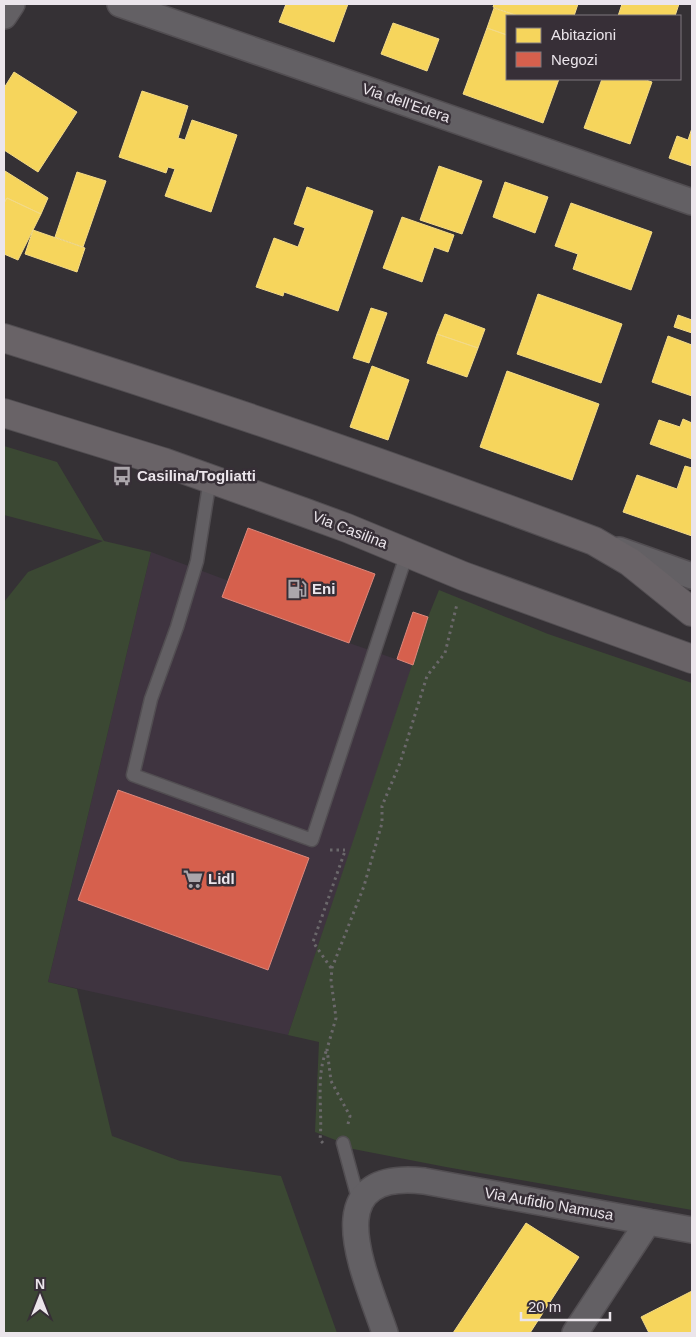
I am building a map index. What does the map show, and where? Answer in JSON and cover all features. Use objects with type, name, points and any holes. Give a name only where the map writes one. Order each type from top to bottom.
[{"type":"main road","points":[[4,338],[275,426],[594,541],[638,568],[692,612]]},
{"type":"main road","name":"Via Casilina","points":[[4,413],[163,462],[347,528],[463,576],[692,658]]},
{"type":"street","points":[[4,16],[12,4]]},
{"type":"street","name":"Via dell'Edera","points":[[120,4],[692,202]]},
{"type":"street","points":[[594,541],[692,576]]},
{"type":"street","name":"Via Aufidio Namusa","points":[[360,1202],[367,1192],[378,1185],[391,1181],[424,1181],[692,1230]]},
{"type":"street","points":[[360,1202],[356,1215],[357,1245],[385,1333]]},
{"type":"street","points":[[575,1333],[648,1222]]},
{"type":"lane","points":[[210,479],[197,561],[177,627],[151,699],[133,775],[312,840],[407,553]]},
{"type":"lane","points":[[343,1143],[360,1202]]},
{"type":"path","points":[[343,1143],[324,1144],[320,1140],[322,1123],[322,1061],[336,1018],[330,980],[332,968],[364,886],[382,823],[382,806],[400,763],[427,676],[445,653],[463,576]]},
{"type":"path","points":[[326,850],[345,850],[313,942],[332,968]]},
{"type":"path","points":[[327,1049],[330,1081],[350,1116]]},
{"type":"shaded area","points":[[151,552],[229,581],[223,597],[413,665],[288,1035],[48,982]]},
{"type":"green space","points":[[4,446],[57,462],[104,541],[151,552],[48,982],[77,989],[112,1136],[180,1161],[281,1176],[337,1333],[4,1333],[4,602],[28,572],[103,541],[4,515]]},
{"type":"green space","points":[[439,590],[548,634],[692,683],[692,1210],[348,1148],[343,1143],[315,1132],[319,1042],[288,1035],[428,617]]},
{"type":"building: Abitazioni","points":[[286,4],[348,4],[334,42],[279,22]]},
{"type":"building: Abitazioni","points":[[494,4],[578,4],[574,15],[515,15],[493,7]]},
{"type":"building: Abitazioni","points":[[622,4],[679,4],[675,15],[618,15]]},
{"type":"building: Abitazioni","points":[[494,8],[515,15],[506,15],[506,35],[487,28]]},
{"type":"building: Abitazioni","points":[[393,23],[439,39],[427,71],[381,54]]},
{"type":"building: Abitazioni","points":[[487,28],[506,35],[506,80],[559,80],[543,123],[463,94]]},
{"type":"building: Abitazioni","points":[[14,72],[77,112],[38,172],[4,150],[4,88]]},
{"type":"building: Abitazioni","points":[[602,80],[646,80],[652,82],[630,144],[584,128]]},
{"type":"building: Abitazioni","points":[[142,91],[188,106],[178,138],[185,140],[192,120],[237,135],[211,212],[165,196],[175,169],[168,167],[166,173],[119,157]]},
{"type":"building: Abitazioni","points":[[692,128],[692,166],[669,158],[677,136],[688,140]]},
{"type":"building: Abitazioni","points":[[439,166],[482,181],[462,234],[420,220]]},
{"type":"building: Abitazioni","points":[[5,171],[48,198],[41,214],[7,198],[4,203]]},
{"type":"building: Abitazioni","points":[[77,172],[106,181],[83,247],[55,237]]},
{"type":"building: Abitazioni","points":[[505,182],[548,197],[535,233],[493,217]]},
{"type":"building: Abitazioni","points":[[307,187],[373,211],[338,311],[284,292],[283,296],[256,287],[274,238],[298,247],[305,228],[294,224]]},
{"type":"building: Abitazioni","points":[[7,198],[41,214],[18,260],[4,254],[4,203]]},
{"type":"building: Abitazioni","points":[[571,203],[652,232],[631,290],[573,269],[578,254],[555,246]]},
{"type":"building: Abitazioni","points":[[402,217],[454,235],[448,252],[434,247],[422,282],[383,268]]},
{"type":"building: Abitazioni","points":[[33,230],[85,248],[77,272],[25,254]]},
{"type":"building: Abitazioni","points":[[538,294],[622,324],[601,383],[517,354]]},
{"type":"building: Abitazioni","points":[[371,308],[387,313],[369,363],[353,358]]},
{"type":"building: Abitazioni","points":[[445,314],[485,329],[478,348],[437,334]]},
{"type":"building: Abitazioni","points":[[678,315],[692,320],[692,333],[674,327]]},
{"type":"building: Abitazioni","points":[[437,334],[478,348],[467,377],[427,363]]},
{"type":"building: Abitazioni","points":[[668,336],[692,345],[692,396],[652,382]]},
{"type":"building: Abitazioni","points":[[372,366],[409,380],[388,440],[350,427]]},
{"type":"building: Abitazioni","points":[[507,371],[599,404],[572,480],[480,447]]},
{"type":"building: Abitazioni","points":[[683,419],[692,423],[692,459],[650,444],[659,420],[680,427]]},
{"type":"building: Abitazioni","points":[[685,466],[692,468],[692,536],[623,512],[637,475],[677,489]]},
{"type":"building: Abitazioni","points":[[526,1223],[579,1257],[530,1333],[453,1333]]},
{"type":"building: Abitazioni","points":[[692,1291],[692,1333],[649,1333],[641,1317]]},
{"type":"building: Negozi","name":"Eni","points":[[248,528],[375,574],[349,643],[222,597]]},
{"type":"building: Negozi","points":[[413,612],[428,617],[413,665],[397,659]]},
{"type":"building: Negozi","name":"Lidl","points":[[118,790],[309,858],[268,970],[78,900]]},
{"type":"place","name":"Casilina/Togliatti","points":[[122,476]]},
{"type":"place","name":"Eni","points":[[297,589]]},
{"type":"place","name":"Lidl","points":[[193,879]]}]
